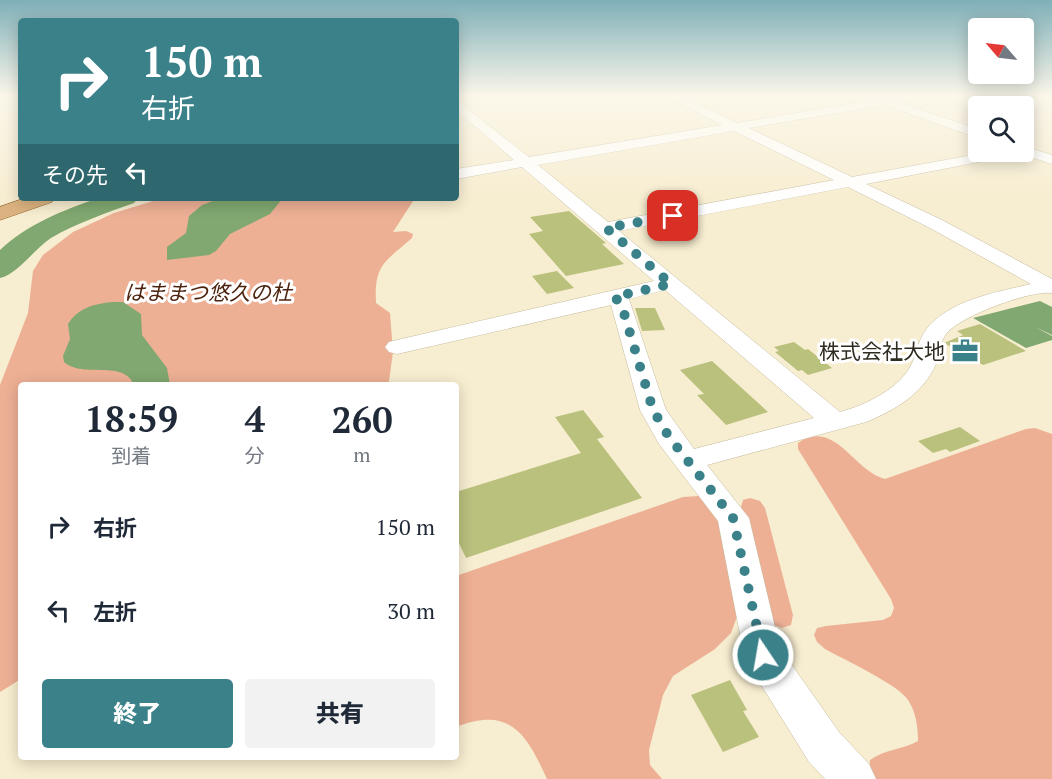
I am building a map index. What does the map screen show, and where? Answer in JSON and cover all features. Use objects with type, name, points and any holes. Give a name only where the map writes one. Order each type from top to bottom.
[{"type":"main road","points":[[0,214],[37,201]]},
{"type":"street","points":[[489,131],[835,422]]},
{"type":"street","points":[[459,173],[704,131]]},
{"type":"street","points":[[746,131],[955,234],[1051,286]]},
{"type":"street","points":[[1034,147],[1052,143]]},
{"type":"street","points":[[1034,153],[1052,160]]},
{"type":"street","points":[[606,228],[968,160]]},
{"type":"street","points":[[397,347],[671,284]]},
{"type":"street","points":[[688,460],[835,422],[878,407],[908,386],[924,361],[932,336],[949,319],[973,307],[1051,286]]},
{"type":"street","points":[[614,297],[621,303],[653,410],[669,437],[733,518],[763,655],[824,747],[854,779]]},
{"type":"green space","name":"はままつ悠久の杜","points":[[153,201],[413,201],[393,232],[406,231],[413,234],[412,238],[383,265],[377,280],[376,303],[390,313],[393,352],[389,381],[18,382],[18,681],[0,692],[0,385],[28,313],[33,271],[43,255],[73,232],[114,213]]},
{"type":"green space","points":[[1035,428],[1052,434],[1052,779],[873,779],[869,772],[870,760],[918,741],[913,710],[908,700],[894,687],[825,649],[817,642],[814,635],[817,628],[826,626],[883,620],[891,616],[894,608],[891,599],[798,449],[798,443],[811,437],[823,437],[833,441],[863,466],[885,479],[1026,429]]},
{"type":"green space","points":[[699,496],[714,506],[722,520],[738,614],[731,633],[715,649],[673,676],[663,695],[649,750],[650,765],[662,779],[547,779],[532,749],[514,728],[503,722],[490,720],[475,721],[459,726],[459,575],[683,497]]},
{"type":"green space","points":[[750,498],[760,501],[765,508],[793,615],[791,625],[782,628],[772,624],[766,615],[741,507],[743,500]]},
{"type":"shaded area","points":[[213,201],[281,201],[270,214],[230,234],[216,251],[209,255],[167,260],[167,247],[186,233],[189,216],[202,205]]},
{"type":"shaded area","points":[[1040,301],[1052,307],[1052,335],[1035,327],[1052,336],[1052,340],[1026,348],[973,318]]},
{"type":"shaded area","points":[[123,302],[141,314],[142,335],[167,368],[169,382],[132,382],[122,373],[82,369],[64,362],[63,356],[70,339],[68,324],[77,314],[99,304]]},
{"type":"building","points":[[569,211],[606,243],[602,244],[624,264],[566,276],[529,234],[543,231],[530,217]]},
{"type":"building","points":[[557,271],[574,288],[547,294],[532,276]]},
{"type":"building","points":[[635,308],[655,308],[665,330],[642,331]]},
{"type":"building","points":[[980,324],[1026,351],[983,365],[944,343],[963,335],[957,331]]},
{"type":"building","points":[[794,342],[805,350],[808,349],[832,368],[808,375],[802,370],[798,371],[775,352],[779,351],[774,347]]},
{"type":"building","points":[[712,361],[768,412],[726,425],[697,395],[704,394],[680,370]]},
{"type":"building","points":[[583,410],[604,437],[597,439],[642,498],[466,558],[459,543],[459,491],[581,453],[555,417]]},
{"type":"building","points":[[960,427],[980,441],[950,452],[946,449],[933,453],[918,441]]},
{"type":"building","points":[[730,680],[747,710],[743,711],[759,737],[723,752],[691,695]]},
{"type":"waterway","points":[[0,269],[25,243],[40,233],[73,216],[116,201]]},
{"type":"place","name":"株式会社大地","points":[[965,351]]},
{"type":"route","points":[[673,216],[606,228],[671,284],[614,297],[621,303],[648,397],[660,423],[733,518],[763,655]]}]
